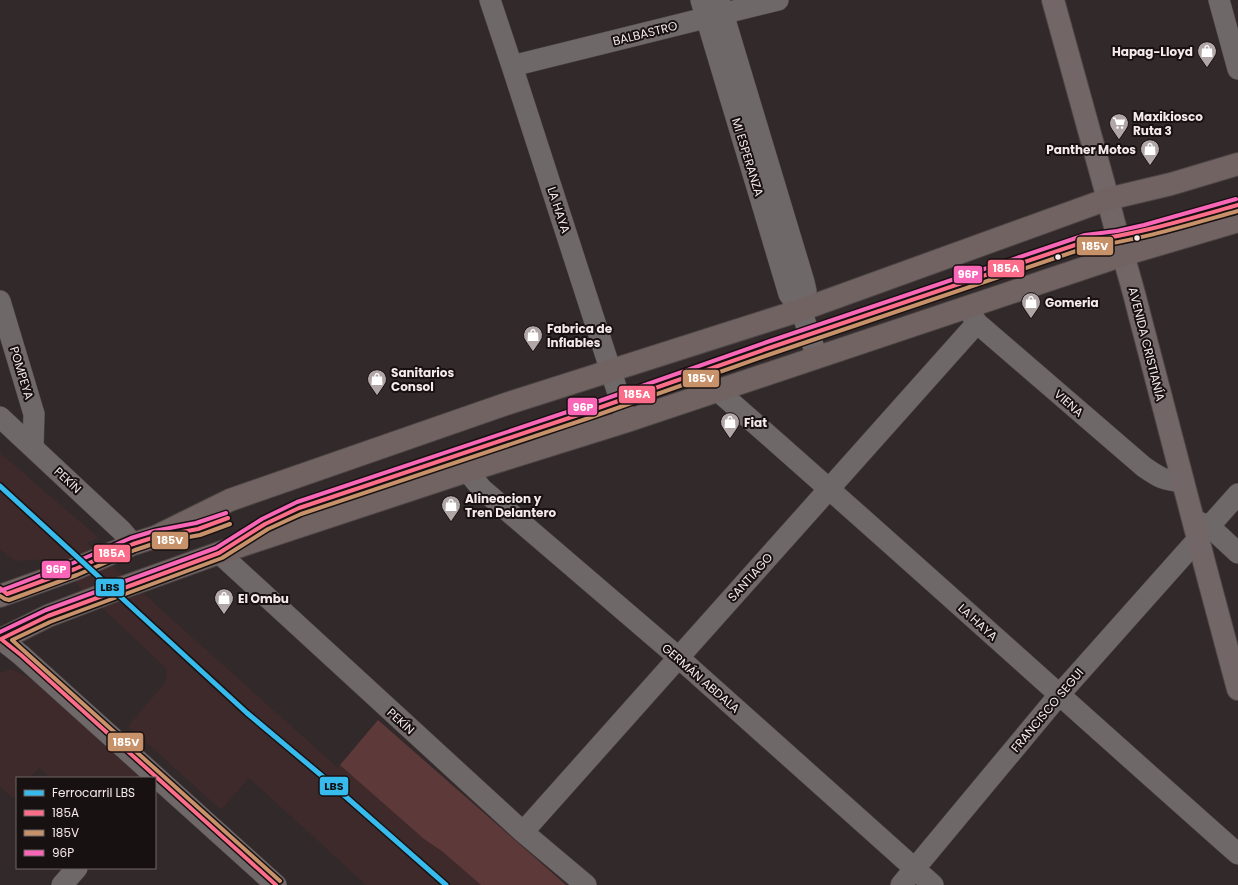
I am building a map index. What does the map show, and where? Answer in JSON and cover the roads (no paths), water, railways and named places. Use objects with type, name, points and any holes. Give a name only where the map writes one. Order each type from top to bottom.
[{"type":"highway","points":[[2,593],[75,569],[133,544],[156,537],[230,500],[509,403],[801,310],[1108,199],[1171,184],[1238,164]]},
{"type":"highway","points":[[0,640],[48,616],[219,553],[467,471],[627,421],[817,357],[972,314],[1123,255],[1236,226]]},
{"type":"main road","name":"AVENIDA CRISTIANÍA","points":[[1053,0],[1132,284],[1183,482],[1199,528],[1238,689]]},
{"type":"street","name":"LA HAYA","points":[[490,0],[627,421]]},
{"type":"street","name":"BALBASTRO","points":[[512,66],[713,8],[778,0]]},
{"type":"street","points":[[1219,0],[1238,69]]},
{"type":"street","name":"MI ESPERANZA","points":[[713,8],[805,286],[806,291],[801,310]]},
{"type":"street","name":"POMPEYA","points":[[0,301],[34,414],[33,447]]},
{"type":"street","points":[[801,310],[817,357]]},
{"type":"street","name":"VIENA","points":[[972,314],[1144,467],[1166,481],[1183,482]]},
{"type":"street","name":"SANTIAGO","points":[[523,832],[829,488],[972,314]]},
{"type":"street","name":"LA HAYA","points":[[718,391],[829,488],[1238,854]]},
{"type":"street","name":"PEKÍN","points":[[0,417],[122,531],[133,544]]},
{"type":"street","name":"GERMÁN ABDALA","points":[[467,471],[482,489],[678,657],[934,885]]},
{"type":"street","name":"FRANCISCO SEGUI","points":[[901,885],[1199,528],[1238,494]]},
{"type":"street","points":[[1199,528],[1238,553]]},
{"type":"street","name":"PEKÍN","points":[[219,553],[523,832],[586,885]]},
{"type":"street","points":[[0,640],[21,655],[154,777]]},
{"type":"street","points":[[156,779],[276,885]]},
{"type":"street","points":[[62,885],[76,869]]},
{"type":"rail line","name":"LBS","points":[[0,486],[247,713],[328,781],[446,885]]},
{"type":"place","name":"Hapag-Lloyd","points":[[1207,68]]},
{"type":"place","name":"Maxikiosco Ruta 3","points":[[1119,140]]},
{"type":"place","name":"Panther Motos","points":[[1150,166]]},
{"type":"place","name":"Gomeria","points":[[1031,319]]},
{"type":"place","name":"Fabrica de Inflables","points":[[533,352]]},
{"type":"place","name":"Sanitarios Consol","points":[[377,396]]},
{"type":"place","name":"Fiat","points":[[730,439]]},
{"type":"place","name":"Alineacion y Tren Delantero","points":[[451,522]]},
{"type":"place","name":"El Ombu","points":[[224,615]]}]
